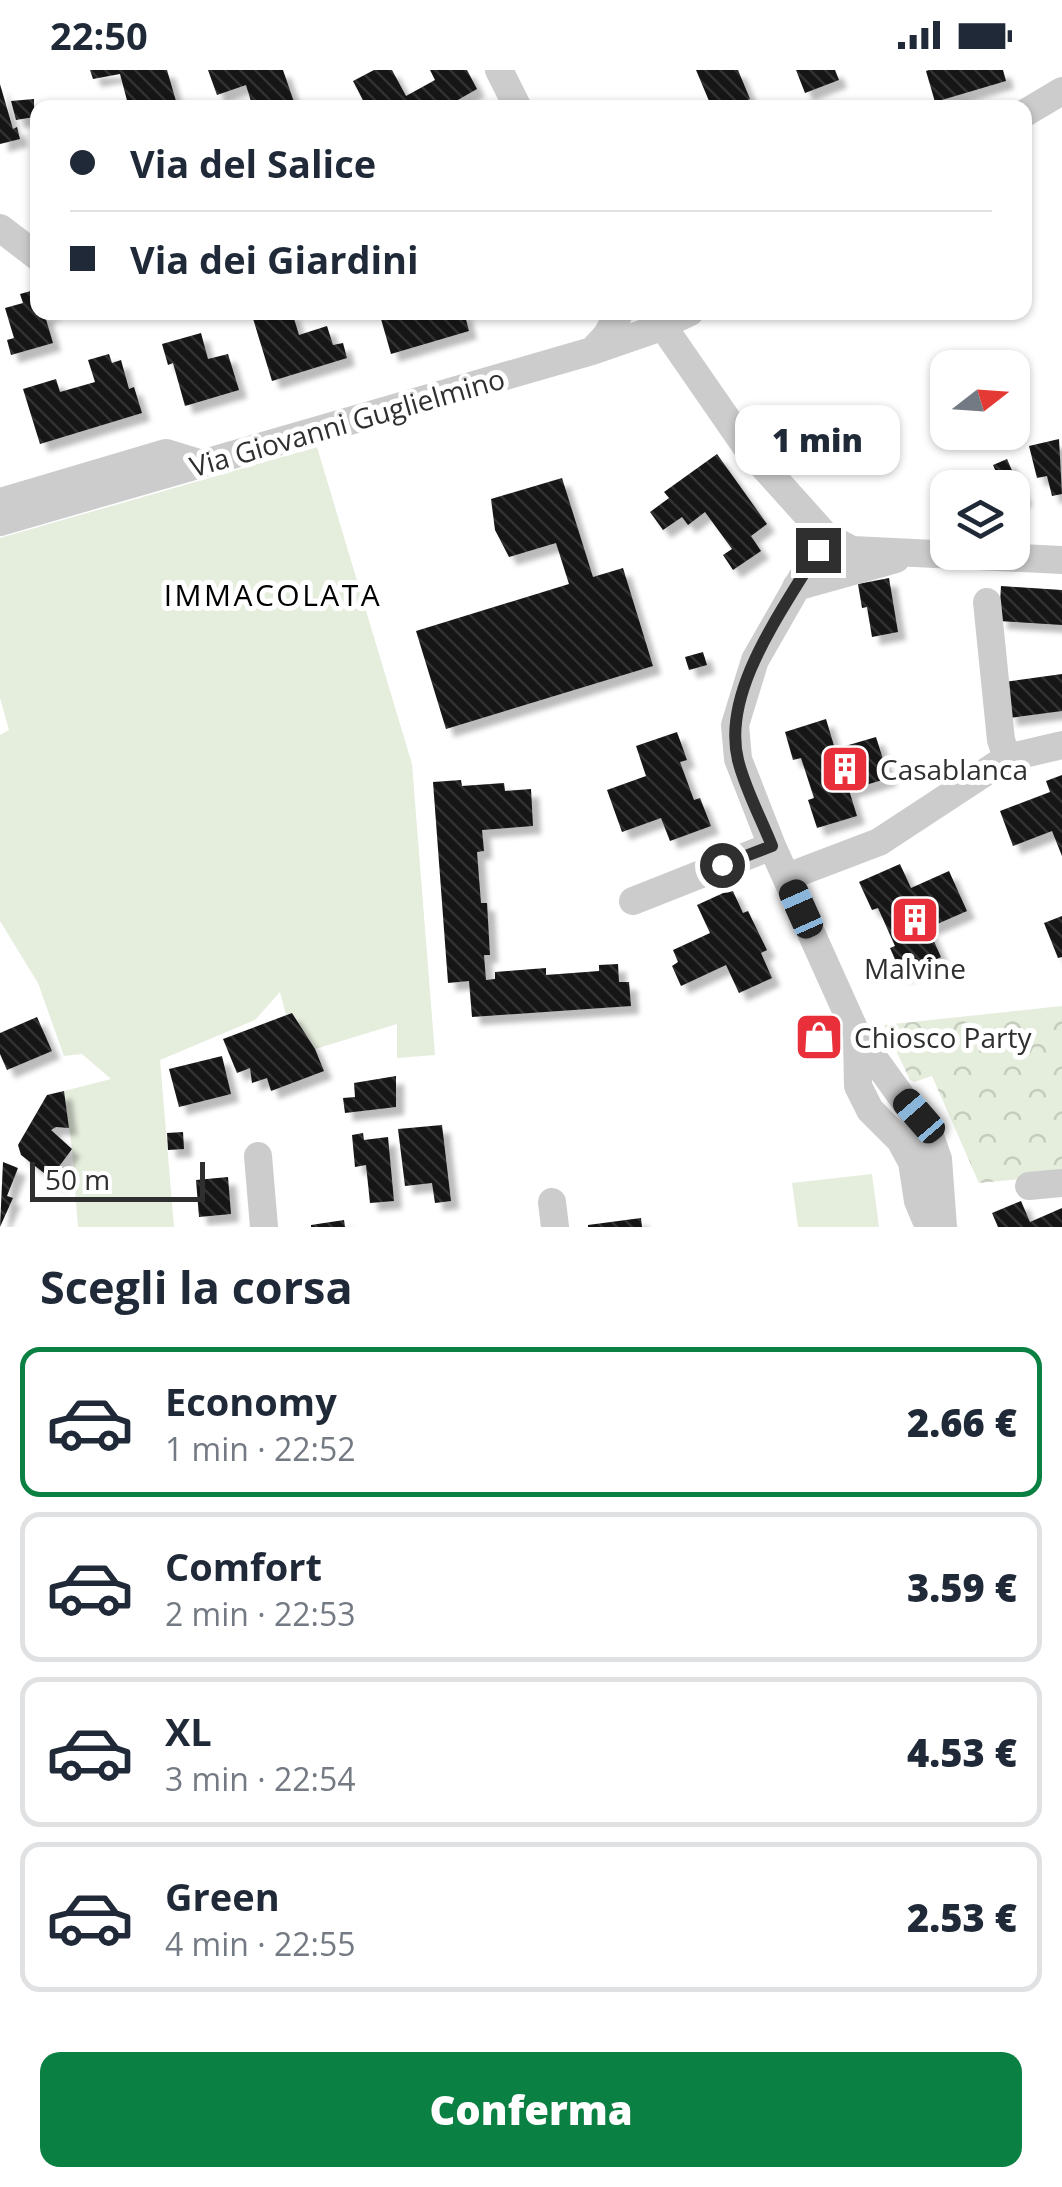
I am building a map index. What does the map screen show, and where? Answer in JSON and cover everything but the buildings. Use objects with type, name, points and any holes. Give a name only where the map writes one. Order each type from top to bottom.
[{"type":"street","points":[[499,70],[514,100]]},
{"type":"street","points":[[1032,109],[1062,91]]},
{"type":"street","points":[[0,228],[30,252]]},
{"type":"street","points":[[592,350],[615,320]]},
{"type":"street","name":"Via Giovanni Guglielmino","points":[[0,522],[592,350],[656,320]]},
{"type":"street","points":[[659,320],[747,448],[826,536],[852,550],[1062,560]]},
{"type":"street","points":[[0,502],[166,452],[202,464]]},
{"type":"street","points":[[826,536],[754,660],[735,725],[738,759],[772,846],[857,1035],[930,1136],[938,1159],[943,1227]]},
{"type":"street","points":[[796,587],[919,553]]},
{"type":"street","points":[[987,602],[1001,740],[1008,758]]},
{"type":"street","points":[[786,877],[880,842],[1008,758],[1062,745]]},
{"type":"street","points":[[633,901],[772,846]]},
{"type":"street","points":[[857,1035],[858,1086],[870,1110],[900,1140],[912,1162],[918,1201],[929,1227]]},
{"type":"street","points":[[258,1156],[264,1227]]},
{"type":"street","points":[[1029,1186],[1062,1184]]},
{"type":"green space","points":[[317,447],[412,764],[435,1055],[397,1058],[397,1024],[315,1049],[292,1013],[286,1015],[280,992],[255,1020],[160,1060],[174,1227],[78,1227],[64,1091],[111,1079],[82,1054],[64,1056],[38,983],[0,921],[0,735],[9,730],[0,698],[0,538]]},
{"type":"green space","points":[[1062,1006],[1062,1175],[979,1183],[932,1076],[910,1080],[884,1025]]},
{"type":"green space","points":[[872,1174],[879,1227],[798,1227],[792,1183]]},
{"type":"place","name":"Casablanca","points":[[845,769]]},
{"type":"place","name":"Malvine","points":[[915,920]]},
{"type":"place","name":"Chiosco Party","points":[[819,1037]]},
{"type":"district","name":"IMMACOLATA","points":[[273,594]]},
{"type":"route","points":[[722,865],[772,846],[738,759],[735,725],[754,660],[818,550]]}]
